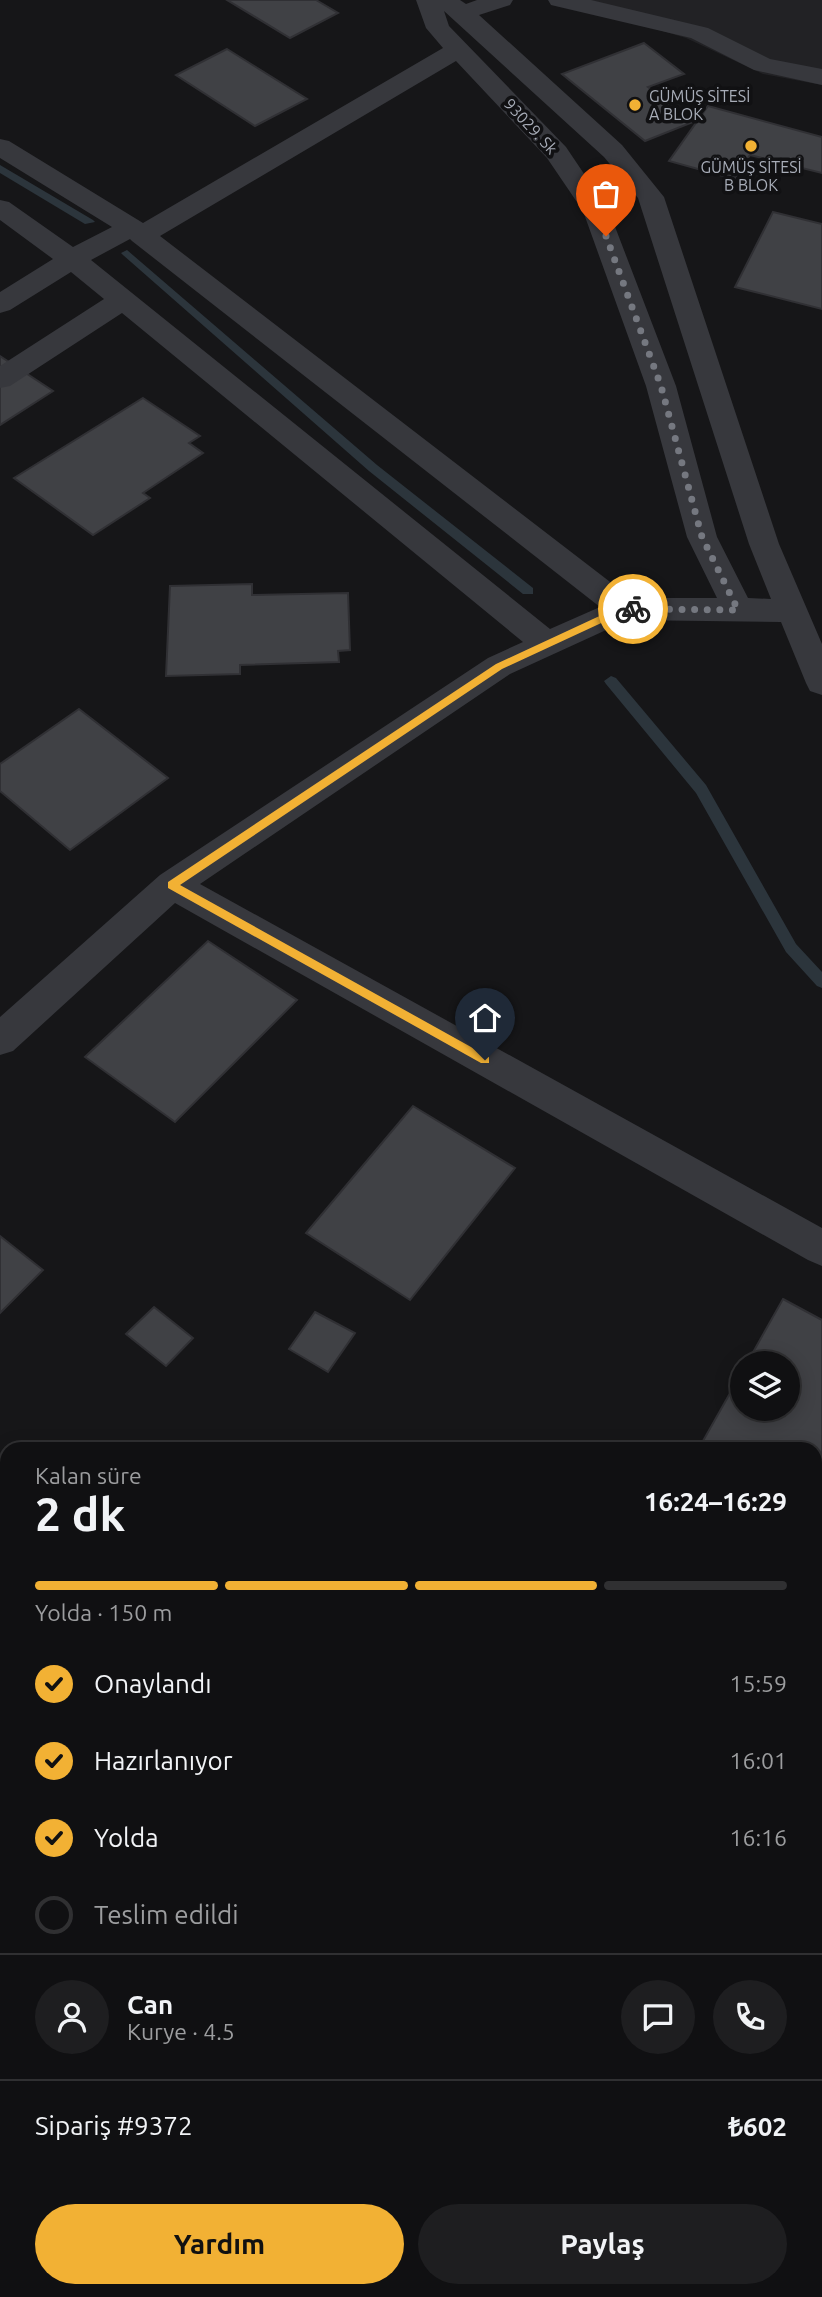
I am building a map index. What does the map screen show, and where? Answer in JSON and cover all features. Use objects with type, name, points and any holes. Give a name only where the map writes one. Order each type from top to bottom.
[{"type":"street","name":"93029. Sk","points":[[428,0],[438,28],[557,153],[596,211],[661,386],[702,537],[738,610]]},
{"type":"street","points":[[451,7],[501,0]]},
{"type":"street","points":[[560,0],[699,33],[763,65],[822,77]]},
{"type":"street","name":"93029. Sk","points":[[451,7],[612,151],[651,197],[764,544],[822,683]]},
{"type":"street","points":[[0,304],[72,259],[137,231],[459,50]]},
{"type":"street","points":[[0,147],[137,231],[624,609]]},
{"type":"street","points":[[582,190],[633,176]]},
{"type":"street","points":[[0,208],[72,259],[547,644]]},
{"type":"street","points":[[0,379],[123,300]]},
{"type":"street","points":[[661,386],[711,382]]},
{"type":"street","points":[[0,1040],[172,885],[499,666],[624,609],[792,611]]},
{"type":"street","points":[[172,885],[822,1248]]},
{"type":"shaded area","points":[[559,0],[822,0],[822,85],[763,74],[686,38]]},
{"type":"building","points":[[227,0],[316,0],[338,13],[290,38]]},
{"type":"building","name":"GÜMÜŞ SİTESİ A BLOK","points":[[644,43],[684,74],[648,87],[693,122],[645,141],[562,74]]},
{"type":"building","points":[[227,49],[307,99],[255,126],[176,75]]},
{"type":"building","name":"GÜMÜŞ SİTESİ B BLOK","points":[[708,106],[822,137],[822,173],[750,155],[734,179],[669,161]]},
{"type":"building","points":[[773,212],[822,224],[822,309],[735,287]]},
{"type":"building","points":[[0,356],[53,391],[0,425]]},
{"type":"building","points":[[143,398],[200,436],[189,443],[203,453],[143,493],[150,498],[93,535],[14,478]]},
{"type":"building","points":[[252,584],[252,595],[348,593],[350,650],[338,651],[339,662],[240,665],[240,674],[166,676],[170,586]]},
{"type":"building","points":[[79,709],[168,778],[70,850],[0,791],[0,764]]},
{"type":"building","points":[[208,941],[297,1000],[175,1122],[85,1057]]},
{"type":"building","points":[[413,1106],[515,1168],[410,1300],[306,1233]]},
{"type":"building","points":[[0,1236],[43,1270],[0,1313]]},
{"type":"building","points":[[783,1299],[822,1320],[822,1442],[702,1442],[730,1393],[730,1421],[800,1421],[800,1351],[754,1351]]},
{"type":"building","points":[[154,1307],[193,1338],[166,1366],[126,1334]]},
{"type":"building","points":[[315,1312],[355,1333],[328,1372],[289,1349]]},
{"type":"waterway","points":[[0,168],[89,222]]},
{"type":"waterway","points":[[127,253],[373,468],[528,591]]},
{"type":"waterway","points":[[611,681],[701,789],[791,948],[822,982]]},
{"type":"way so far","points":[[606,236],[661,386],[702,537],[738,610],[633,609]]},
{"type":"place","name":"GÜMÜŞ SİTESİ A BLOK","points":[[635,105]]},
{"type":"place","name":"GÜMÜŞ SİTESİ B BLOK","points":[[751,146]]},
{"type":"route","points":[[485,1060],[172,885],[499,666],[624,609],[633,609]]}]
